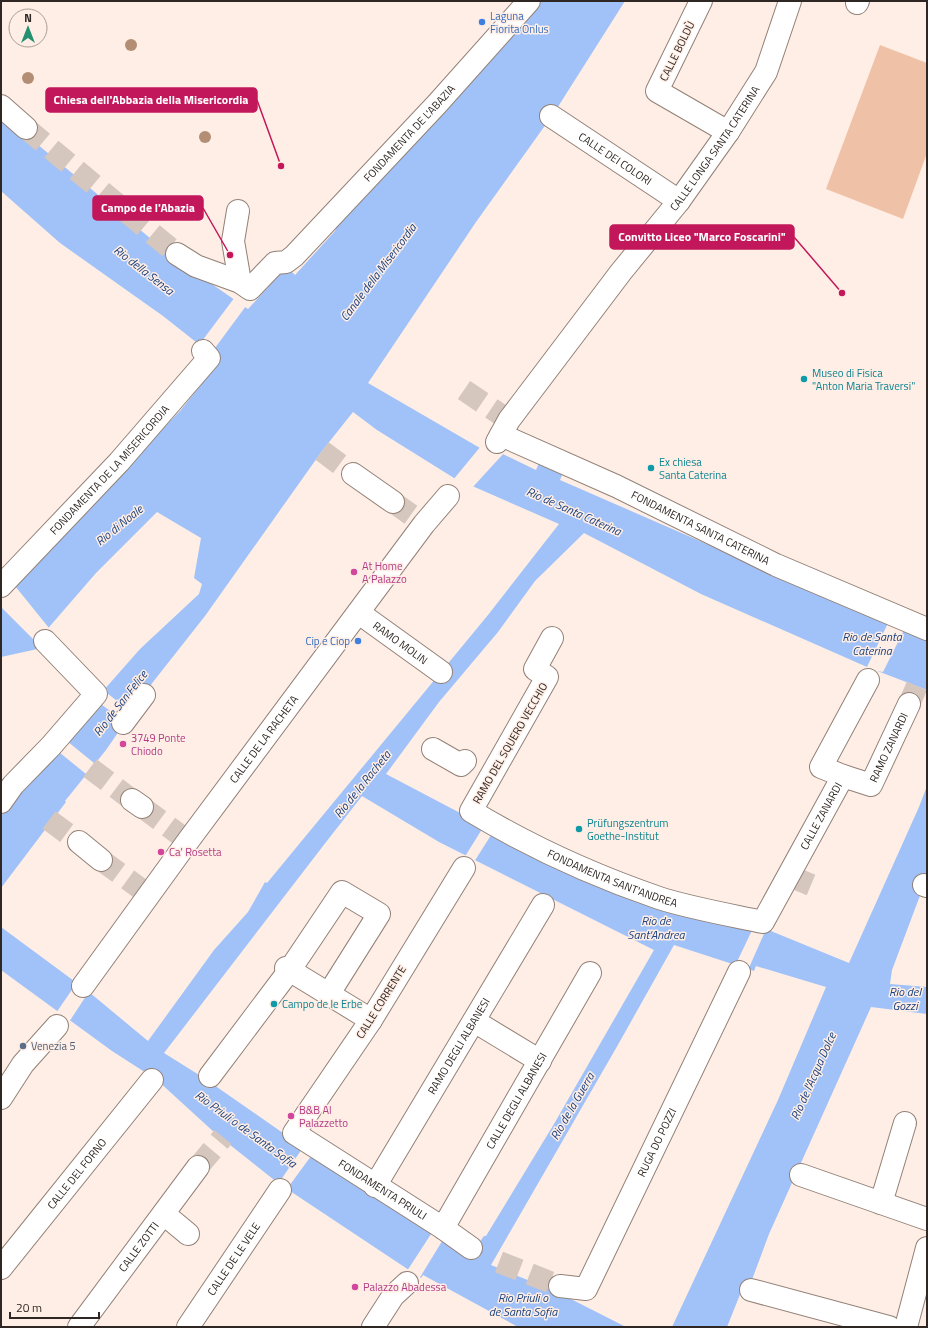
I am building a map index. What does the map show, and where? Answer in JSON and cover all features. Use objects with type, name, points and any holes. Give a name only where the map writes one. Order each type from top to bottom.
[{"type":"street","name":"FONDAMENTA DE L'ABAZIA","points":[[240,282],[250,289],[275,264],[286,262],[437,104],[529,1]]},
{"type":"street","name":"CALLE BOLDÙ","points":[[701,1],[657,91],[728,132]]},
{"type":"street","name":"CALLE LONGA SANTA CATERINA","points":[[499,438],[509,420],[621,272],[679,201],[728,132],[766,72],[790,1]]},
{"type":"street","points":[[1,106],[26,128]]},
{"type":"street","name":"CALLE DEI COLORI","points":[[551,116],[679,201]]},
{"type":"street","points":[[177,254],[196,266],[240,282],[233,241],[238,211]]},
{"type":"street","name":"FONDAMENTA DE LA MISERICORDIA","points":[[1,586],[119,462],[209,358],[203,351]]},
{"type":"street","name":"FONDAMENTA SANTA CATERINA","points":[[499,438],[616,486],[776,565],[927,629]]},
{"type":"street","points":[[353,474],[393,502]]},
{"type":"street","name":"CALLE DE LA RACHETA","points":[[83,986],[188,841],[424,524],[448,496]]},
{"type":"street","name":"RAMO MOLIN","points":[[359,613],[441,672]]},
{"type":"street","name":"RAMO DEL SQUERO VECCHIO","points":[[471,811],[498,760],[547,677],[535,669],[552,638]]},
{"type":"street","points":[[1,802],[12,785],[51,746],[96,694],[45,641]]},
{"type":"street","name":"CALLE ZANARDI","points":[[763,922],[790,876],[843,776],[821,767],[868,680]]},
{"type":"street","points":[[123,723],[144,694]]},
{"type":"street","name":"RAMO ZANARDI","points":[[843,776],[871,785],[909,704]]},
{"type":"street","points":[[433,749],[461,765],[465,761]]},
{"type":"street","name":"FONDAMENTA SANT'ANDREA","points":[[471,811],[527,842],[575,864],[660,898],[763,922]]},
{"type":"street","points":[[79,842],[100,860]]},
{"type":"street","name":"CALLE CORRENTE","points":[[294,1133],[371,1020],[464,868]]},
{"type":"street","points":[[210,1076],[342,892],[379,914],[328,995]]},
{"type":"street","name":"RAMO DEGLI ALBANESI","points":[[375,1186],[542,905]]},
{"type":"street","points":[[287,969],[371,1020]]},
{"type":"street","name":"CALLE DEGLI ALBANESI","points":[[443,1228],[590,972]]},
{"type":"street","name":"RUGA DO POZZI","points":[[560,1286],[586,1289],[739,972]]},
{"type":"street","points":[[474,1021],[540,1061]]},
{"type":"street","points":[[1,1098],[23,1064],[57,1026]]},
{"type":"street","name":"CALLE DEL FORNO","points":[[1,1268],[152,1080]]},
{"type":"street","points":[[881,1203],[905,1123]]},
{"type":"street","name":"FONDAMENTA PRIULI","points":[[294,1133],[443,1228],[471,1248]]},
{"type":"street","name":"CALLE ZOTTI","points":[[79,1327],[198,1167]]},
{"type":"street","points":[[801,1175],[927,1219]]},
{"type":"street","name":"CALLE DE LE VELE","points":[[188,1327],[280,1190]]},
{"type":"street","points":[[164,1214],[188,1234]]},
{"type":"street","points":[[906,1327],[927,1248]]},
{"type":"street","points":[[373,1327],[393,1296],[407,1283]]},
{"type":"street","points":[[751,1290],[843,1322],[889,1327]]},
{"type":"shaded area","points":[[880,45],[927,63],[927,153],[903,219],[826,189]]},
{"type":"water","points":[[539,1],[625,1],[554,113],[476,222],[368,383],[480,448],[503,454],[536,470],[539,463],[563,473],[560,480],[888,623],[927,638],[927,690],[867,667],[701,594],[584,533],[535,581],[498,632],[439,702],[386,774],[464,815],[766,929],[849,963],[927,786],[927,877],[892,970],[890,984],[927,987],[927,1014],[871,1007],[769,1234],[747,1293],[741,1292],[727,1327],[672,1327],[778,1100],[826,987],[756,966],[754,971],[674,945],[491,1265],[557,1292],[626,1327],[518,1327],[423,1275],[421,1278],[278,1183],[215,1133],[157,1080],[112,1051],[1,970],[1,927],[89,992],[148,1041],[214,950],[248,912],[265,882],[267,883],[488,615],[559,524],[454,478],[377,430],[353,412],[322,451],[205,616],[153,682],[106,750],[65,801],[66,802],[1,888],[1,816],[103,691],[140,649],[199,594],[202,584],[194,578],[201,538],[157,512],[96,573],[44,633],[42,648],[1,657],[1,594],[180,411],[220,361],[163,316],[60,243],[1,191],[1,114],[174,258],[248,309],[287,267],[295,275],[335,231],[340,217]],"holes":[[[362,796],[439,842],[654,950],[554,1124],[486,1236],[484,1236],[478,1244],[313,1154],[204,1078],[164,1053]]]},
{"type":"pier","points":[[235,297],[246,306],[212,352],[199,345]]},
{"type":"pier","points":[[481,446],[504,453],[472,488],[453,480]]},
{"type":"pier","points":[[11,581],[49,628],[44,633],[42,648],[1,607],[1,592]]},
{"type":"pier","points":[[889,621],[905,628],[883,672],[866,669]]},
{"type":"pier","points":[[102,689],[132,713],[125,722],[94,699]]},
{"type":"pier","points":[[62,737],[94,763],[86,774],[54,748]]},
{"type":"pier","points":[[484,826],[493,832],[474,862],[464,858]]},
{"type":"pier","points":[[755,924],[767,927],[748,970],[735,966]]},
{"type":"pier","points":[[78,981],[90,990],[69,1022],[56,1013]]},
{"type":"pier","points":[[304,1146],[314,1152],[284,1193],[276,1187]]},
{"type":"pier","points":[[433,1231],[444,1238],[419,1279],[407,1271]]},
{"type":"tunnel","points":[[26,128],[177,254]]},
{"type":"tunnel","points":[[464,390],[504,417]]},
{"type":"tunnel","points":[[322,451],[353,474]]},
{"type":"tunnel","points":[[393,502],[424,524]]},
{"type":"tunnel","points":[[909,704],[917,686]]},
{"type":"tunnel","points":[[90,768],[132,800]]},
{"type":"tunnel","points":[[142,807],[188,841]]},
{"type":"tunnel","points":[[49,820],[79,842]]},
{"type":"tunnel","points":[[101,860],[149,895]]},
{"type":"tunnel","points":[[792,877],[811,885]]},
{"type":"tunnel","points":[[198,1167],[223,1137]]},
{"type":"tunnel","points":[[499,1262],[560,1286]]},
{"type":"place","name":"Laguna Fiorita Onlus","points":[[482,22]]},
{"type":"place","name":"Chiesa dell'Abbazia della Misericordia","points":[[281,166]]},
{"type":"place","name":"Campo de l'Abazia","points":[[230,255]]},
{"type":"place","name":"Convitto Liceo \"Marco Foscarini\"","points":[[842,293]]},
{"type":"place","name":"Museo di Fisica \"Anton Maria Traversi\"","points":[[804,379]]},
{"type":"place","name":"Ex chiesa Santa Caterina","points":[[651,468]]},
{"type":"place","name":"At Home A Palazzo","points":[[354,572]]},
{"type":"place","name":"Cip e Ciop","points":[[358,641]]},
{"type":"place","name":"3749 Ponte Chiodo","points":[[123,744]]},
{"type":"place","name":"Prüfungszentrum Goethe-Institut","points":[[579,829]]},
{"type":"place","name":"Ca' Rosetta","points":[[161,852]]},
{"type":"place","name":"Campo de le Erbe","points":[[274,1004]]},
{"type":"place","name":"Venezia 5","points":[[23,1046]]},
{"type":"place","name":"B&B Al Palazzetto","points":[[291,1116]]},
{"type":"place","name":"Palazzo Abadessa","points":[[355,1287]]},
{"type":"water label","name":"Rio della Sensa","points":[[144,270]]},
{"type":"water label","name":"Canale della Misericordia","points":[[378,272]]},
{"type":"water label","name":"Rio de Santa Caterina","points":[[574,511]]},
{"type":"water label","name":"Rio di Noale","points":[[119,525]]},
{"type":"water label","name":"Rio de Santa Caterina","points":[[872,643]]},
{"type":"water label","name":"Rio de San Felice","points":[[120,703]]},
{"type":"water label","name":"Rio de la Racheta","points":[[362,784]]},
{"type":"water label","name":"Rio de Sant'Andrea","points":[[656,927]]},
{"type":"water label","name":"Rio del Gozzi","points":[[905,998]]},
{"type":"water label","name":"Rio de l'Acqua Dolce","points":[[813,1076]]},
{"type":"water label","name":"Rio de la Guerra","points":[[572,1106]]},
{"type":"water label","name":"Rio Priuli o de Santa Sofia","points":[[246,1129]]},
{"type":"water label","name":"Rio Priuli o de Santa Sofia","points":[[523,1304]]}]
